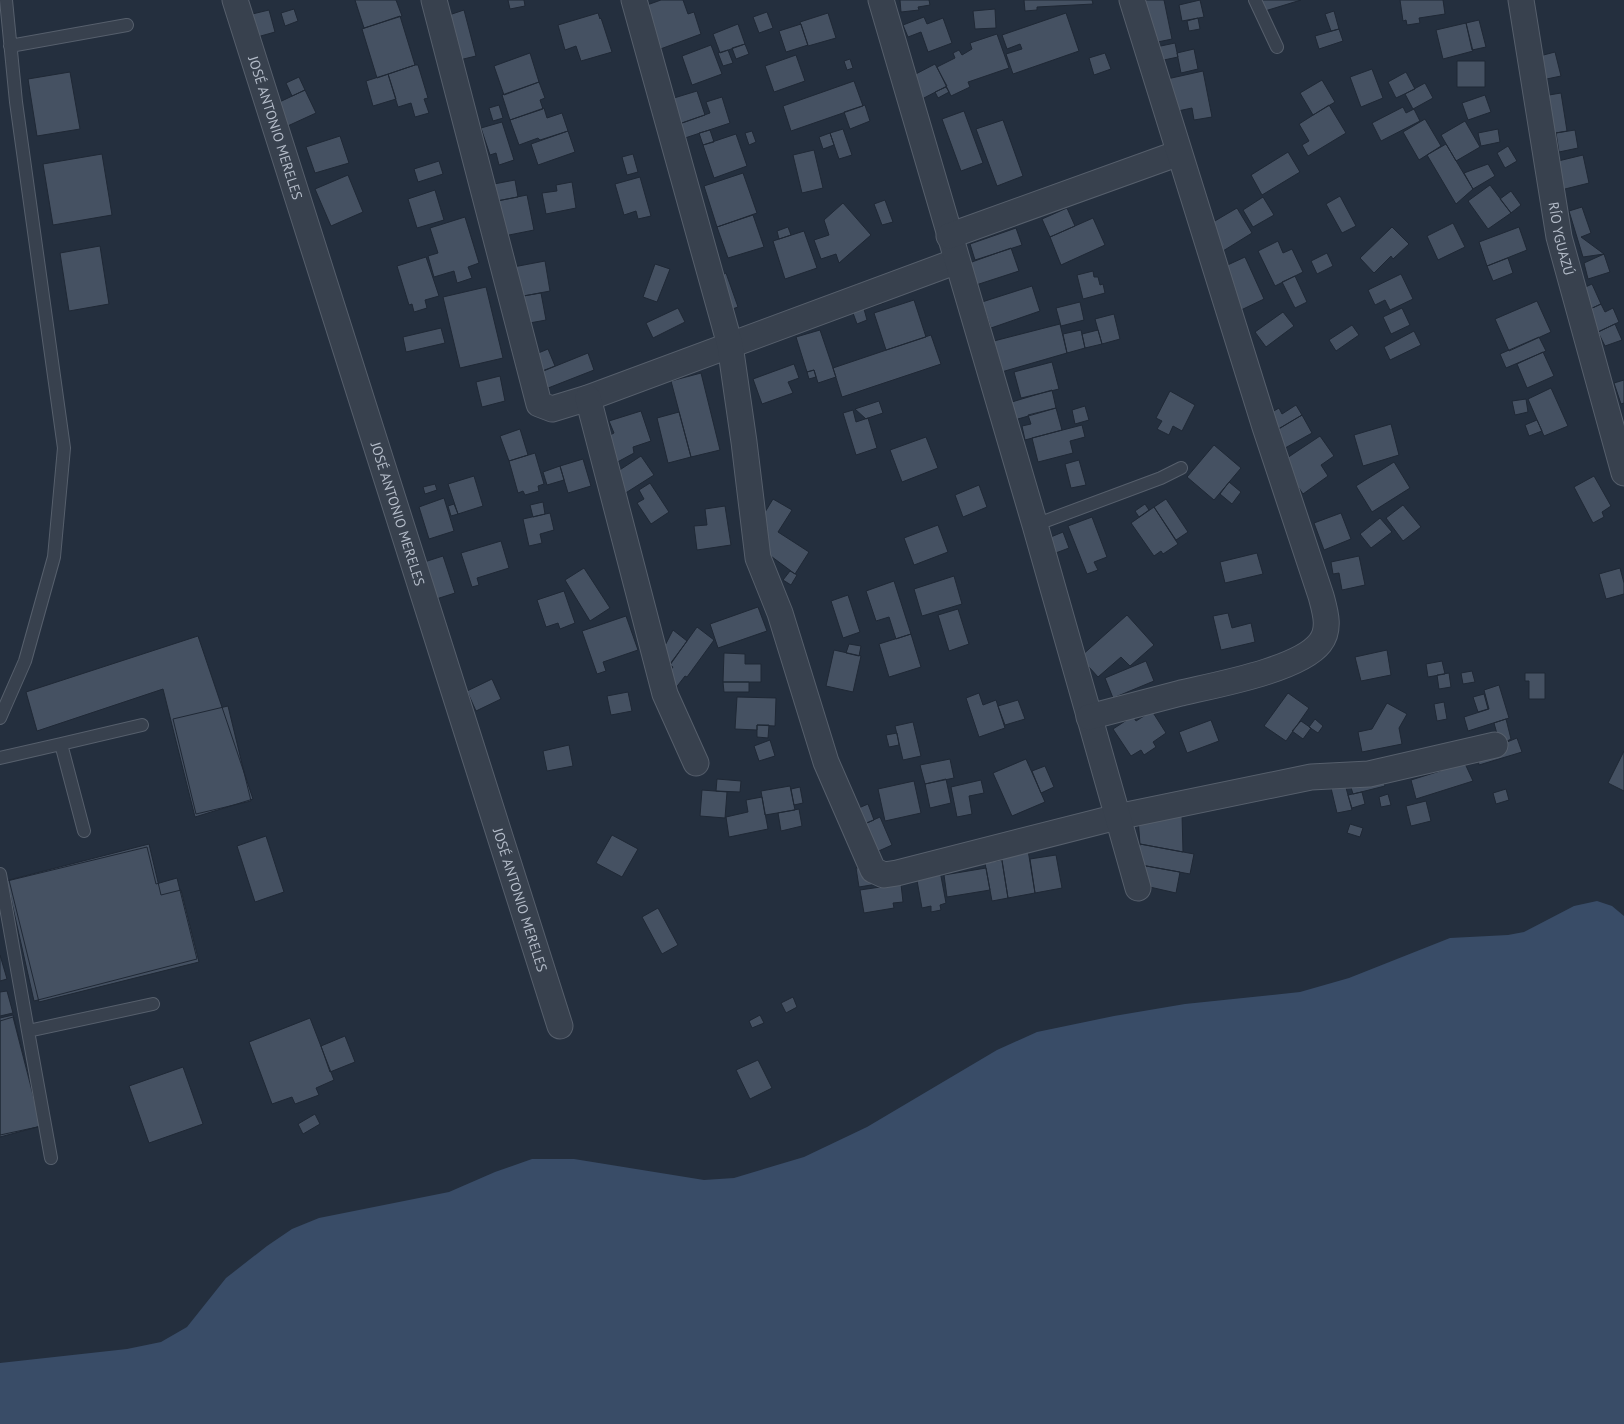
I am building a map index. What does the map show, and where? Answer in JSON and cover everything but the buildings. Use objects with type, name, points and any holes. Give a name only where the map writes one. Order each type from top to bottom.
[{"type":"street","name":"JOSÉ ANTONIO MERELES","points":[[235,0],[560,1026]]},
{"type":"street","points":[[434,0],[539,404],[552,409],[588,398],[957,260]]},
{"type":"street","points":[[634,0],[730,345],[758,558],[780,613],[826,762],[873,870],[884,875],[897,873],[1117,817],[1311,778],[1369,774],[1495,745]]},
{"type":"street","points":[[881,0],[1035,525],[1138,888]]},
{"type":"street","points":[[1089,717],[1256,675],[1302,658],[1320,643],[1326,630],[1327,620],[1132,0]]},
{"type":"street","name":"RÍO YGUAZÚ","points":[[1521,0],[1560,237],[1624,473]]},
{"type":"street","points":[[949,236],[1180,154]]},
{"type":"street","points":[[588,398],[665,694],[696,763]]},
{"type":"lane","points":[[0,718],[24,661],[54,557],[64,448],[16,102],[6,0]]},
{"type":"lane","points":[[1255,0],[1277,47]]},
{"type":"lane","points":[[10,46],[127,25]]},
{"type":"lane","points":[[1035,525],[1161,478],[1182,468]]},
{"type":"lane","points":[[0,758],[142,725]]},
{"type":"lane","points":[[61,744],[84,831]]},
{"type":"lane","points":[[0,874],[51,1158]]},
{"type":"lane","points":[[28,1031],[152,1004]]},
{"type":"water","points":[[1597,901],[1612,906],[1624,916],[1624,1424],[0,1424],[0,1363],[127,1349],[161,1342],[187,1327],[226,1278],[292,1229],[319,1218],[449,1192],[495,1172],[532,1159],[574,1159],[704,1180],[734,1178],[804,1157],[867,1127],[997,1050],[1037,1032],[1185,1004],[1300,992],[1349,978],[1450,938],[1508,935],[1524,932],[1574,906]]}]
